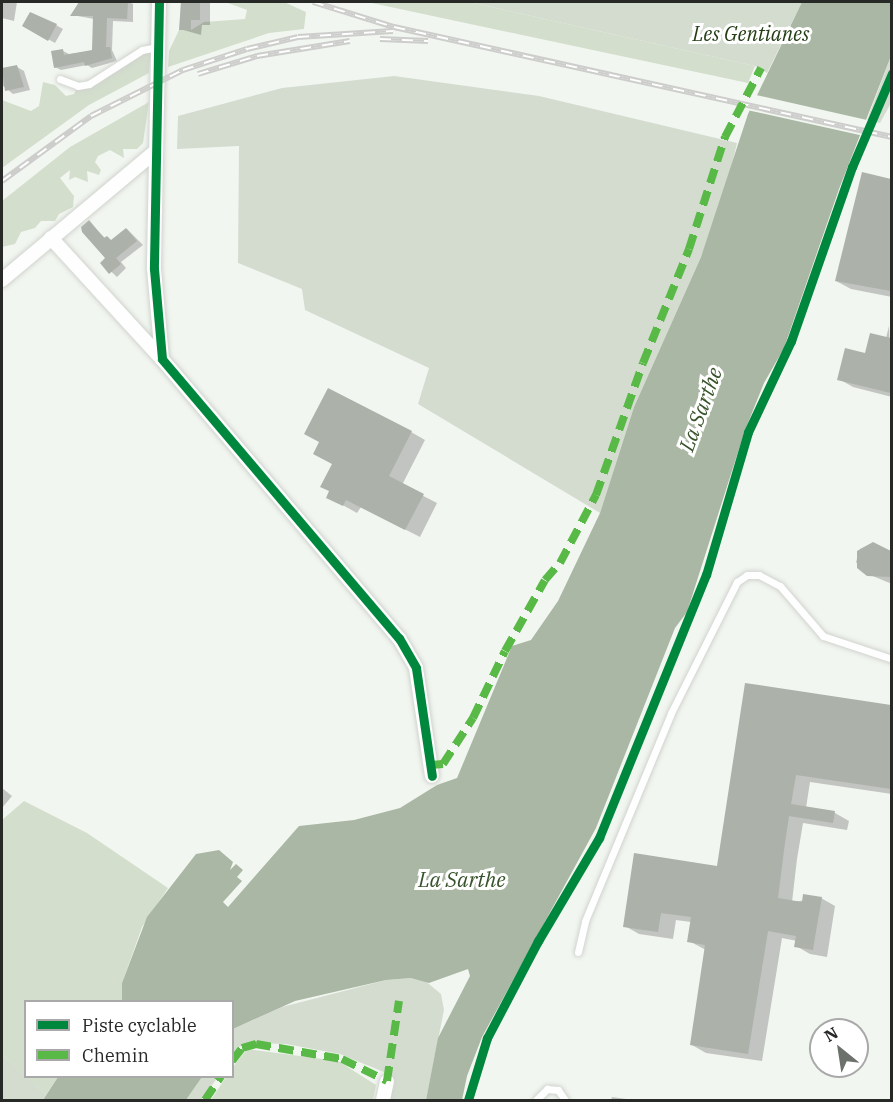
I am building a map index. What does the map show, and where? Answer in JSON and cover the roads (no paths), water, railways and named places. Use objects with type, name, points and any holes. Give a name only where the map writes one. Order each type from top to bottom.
[{"type":"street","points":[[159,2],[153,269],[162,359]]},
{"type":"street","points":[[2,280],[156,151]]},
{"type":"street","points":[[51,238],[162,359],[399,638],[416,668],[432,776]]},
{"type":"street","points":[[383,1101],[387,1081]]},
{"type":"lane","points":[[60,79],[78,86],[89,84],[142,50],[158,47]]},
{"type":"lane","points":[[578,952],[585,921],[671,712],[737,582],[747,575],[759,575],[780,586],[823,636],[891,659]]},
{"type":"lane","points":[[536,1101],[547,1089],[558,1090],[565,1101]]},
{"type":"water","name":"La Sarthe","points":[[802,2],[891,2],[891,56],[839,189],[784,348],[764,383],[745,430],[687,612],[675,628],[596,828],[482,1037],[467,1076],[462,1100],[426,1100],[438,1038],[470,976],[468,969],[429,983],[411,978],[386,980],[295,1001],[234,1029],[234,1000],[122,1000],[122,983],[147,917],[196,854],[219,850],[233,862],[230,870],[236,864],[243,870],[237,877],[242,881],[223,902],[228,907],[299,826],[354,820],[400,808],[437,785],[457,778],[512,646],[531,640],[558,601],[600,513],[634,407],[701,257],[748,114]]},
{"type":"water","points":[[57,1078],[201,1078],[186,1100],[43,1100]]},
{"type":"railway","points":[[313,2],[394,27],[892,137]]},
{"type":"railway","points":[[2,181],[91,116],[183,70],[247,49],[298,37],[393,31]]},
{"type":"railway","points":[[380,39],[428,41]]},
{"type":"railway","points":[[198,74],[257,56],[350,41]]},
{"type":"park label","name":"Les Gentianes","points":[[751,33]]}]
